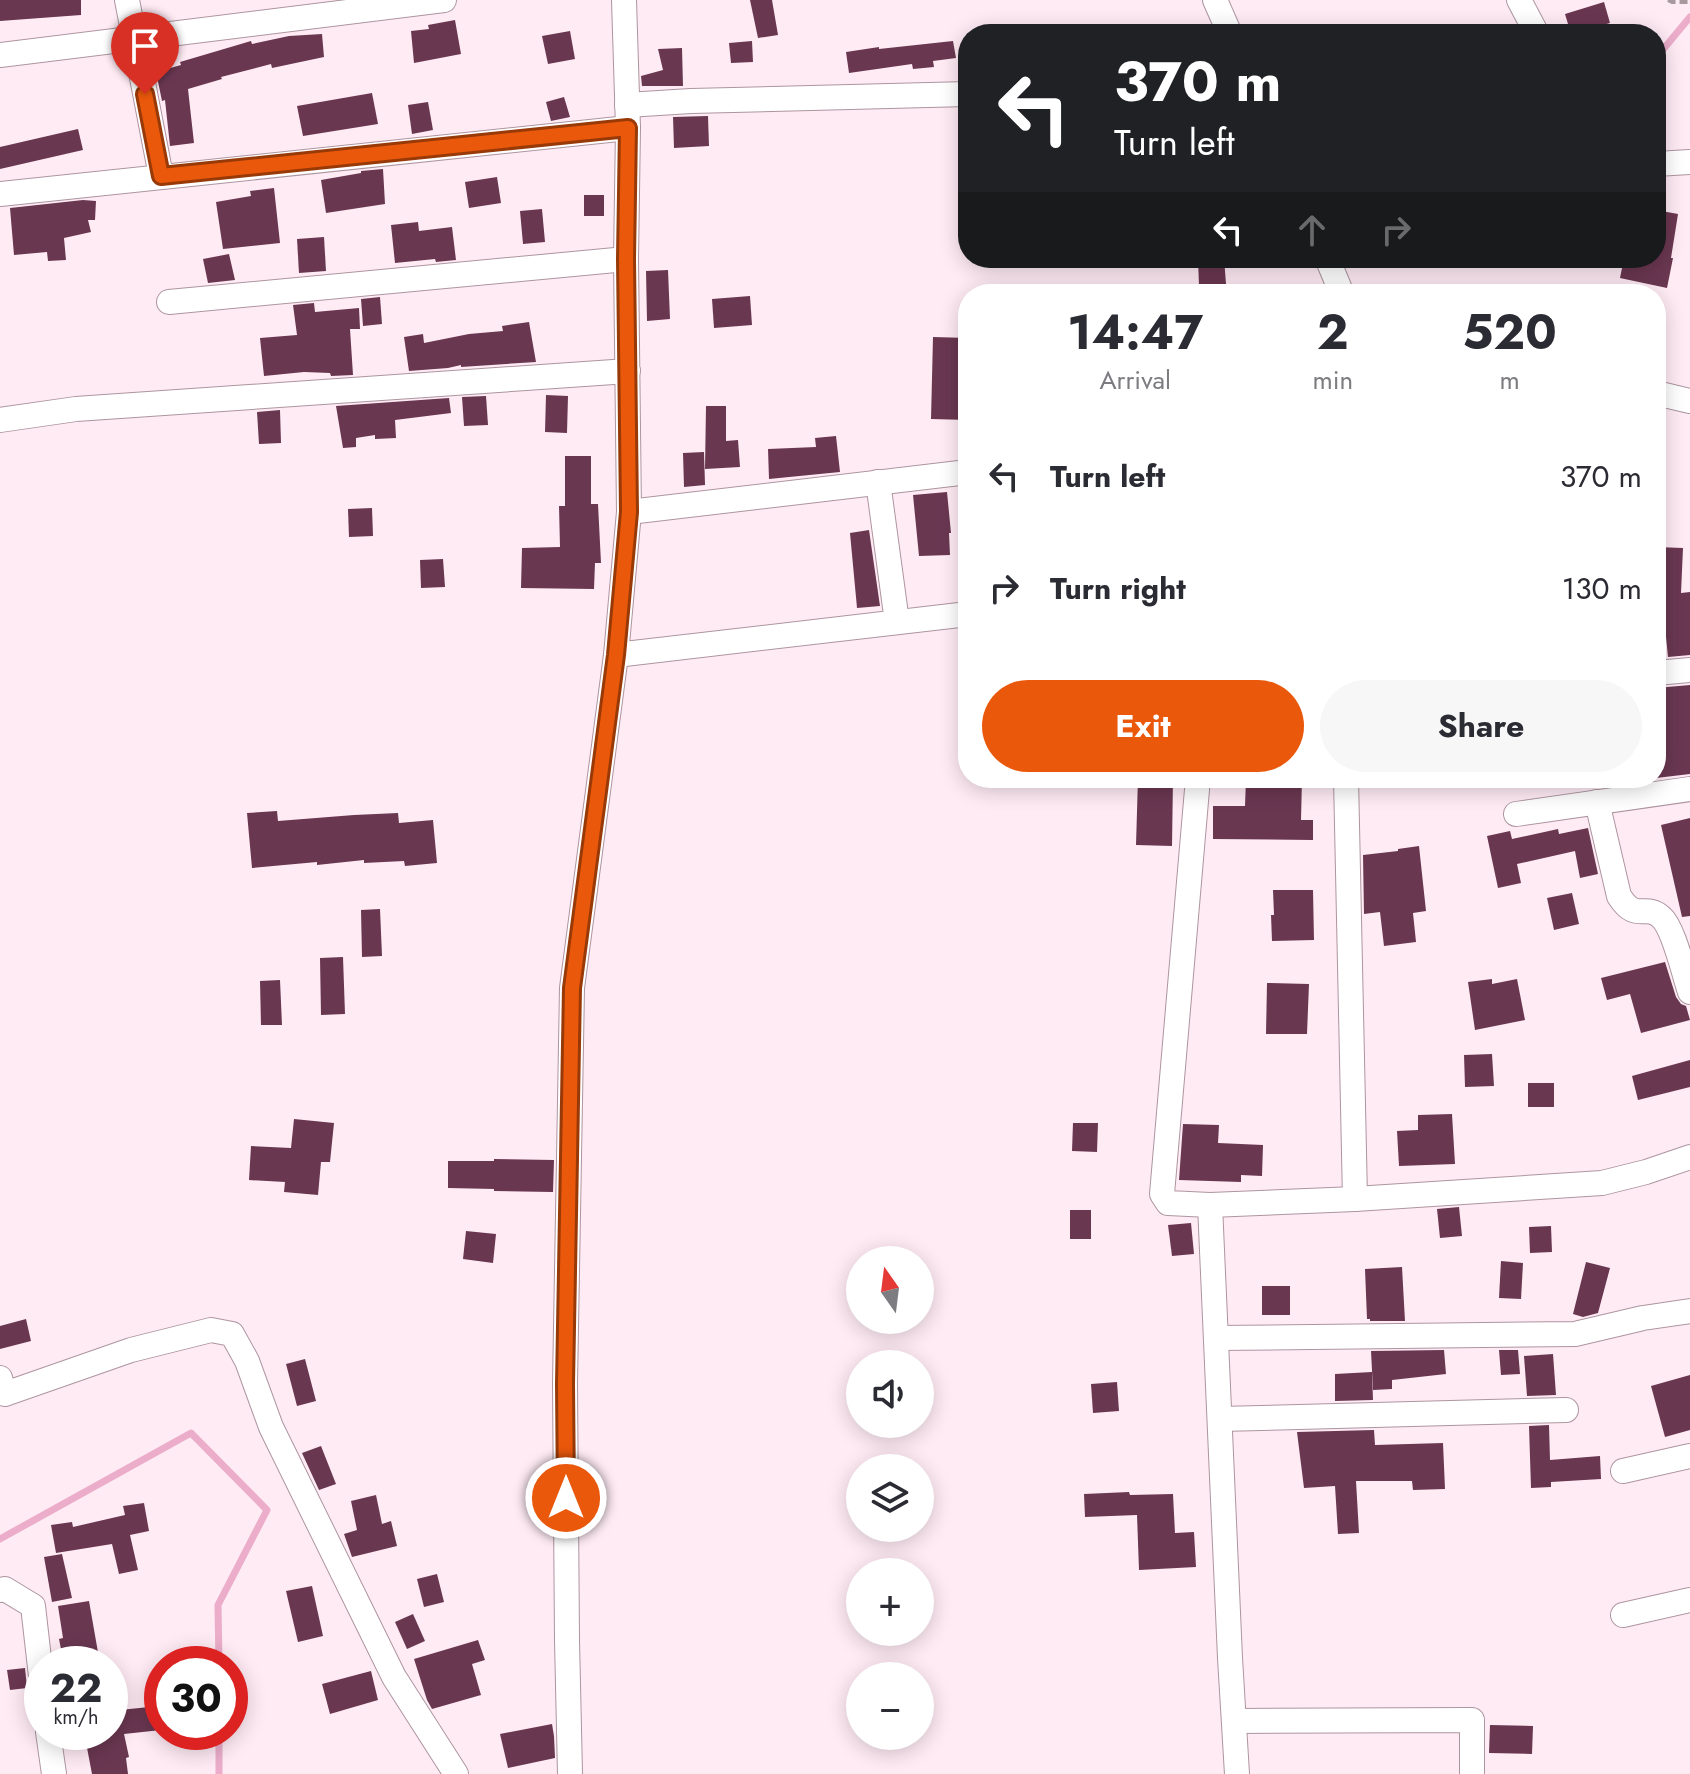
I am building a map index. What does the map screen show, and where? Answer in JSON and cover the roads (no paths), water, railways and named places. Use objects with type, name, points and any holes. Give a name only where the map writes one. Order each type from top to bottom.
[{"type":"street","points":[[127,0],[161,176]]},
{"type":"street","points":[[0,55],[444,0]]},
{"type":"street","points":[[570,1774],[565,1384],[572,988],[616,655],[629,512],[624,0]]},
{"type":"street","points":[[1215,0],[1226,24]]},
{"type":"street","points":[[1519,0],[1532,24]]},
{"type":"street","points":[[0,194],[627,117],[691,101],[958,94]]},
{"type":"street","points":[[1666,163],[1690,162]]},
{"type":"street","points":[[169,302],[626,259]]},
{"type":"street","points":[[0,420],[76,409],[628,371]]},
{"type":"street","points":[[1666,395],[1690,401]]},
{"type":"street","points":[[629,512],[958,473]]},
{"type":"street","points":[[878,482],[897,622]]},
{"type":"street","points":[[616,655],[958,615]]},
{"type":"street","points":[[1666,672],[1690,670]]},
{"type":"street","points":[[1197,788],[1162,1194],[1168,1203],[1210,1205],[1355,1199],[1602,1183],[1690,1157]]},
{"type":"street","points":[[1346,788],[1355,1199]]},
{"type":"street","points":[[1516,814],[1690,789]]},
{"type":"street","points":[[1597,802],[1619,896],[1626,908],[1660,916],[1670,929],[1690,992]]},
{"type":"street","points":[[1210,1205],[1237,1774]]},
{"type":"street","points":[[1216,1338],[1575,1334],[1690,1311]]},
{"type":"street","points":[[2,1391],[131,1350],[211,1330],[232,1334],[247,1361],[271,1427],[394,1677],[456,1774]]},
{"type":"street","points":[[1220,1419],[1566,1410]]},
{"type":"street","points":[[1623,1471],[1690,1456]]},
{"type":"street","points":[[0,1590],[5,1589],[33,1606],[38,1646]]},
{"type":"street","points":[[1623,1615],[1690,1600]]},
{"type":"street","points":[[1234,1721],[1472,1720],[1472,1774]]},
{"type":"street","points":[[51,1750],[54,1774]]},
{"type":"waterway","points":[[1666,46],[1690,17]]},
{"type":"waterway","points":[[0,1539],[191,1433],[267,1510],[218,1605],[219,1646]]},
{"type":"waterway","points":[[219,1750],[219,1774]]}]
